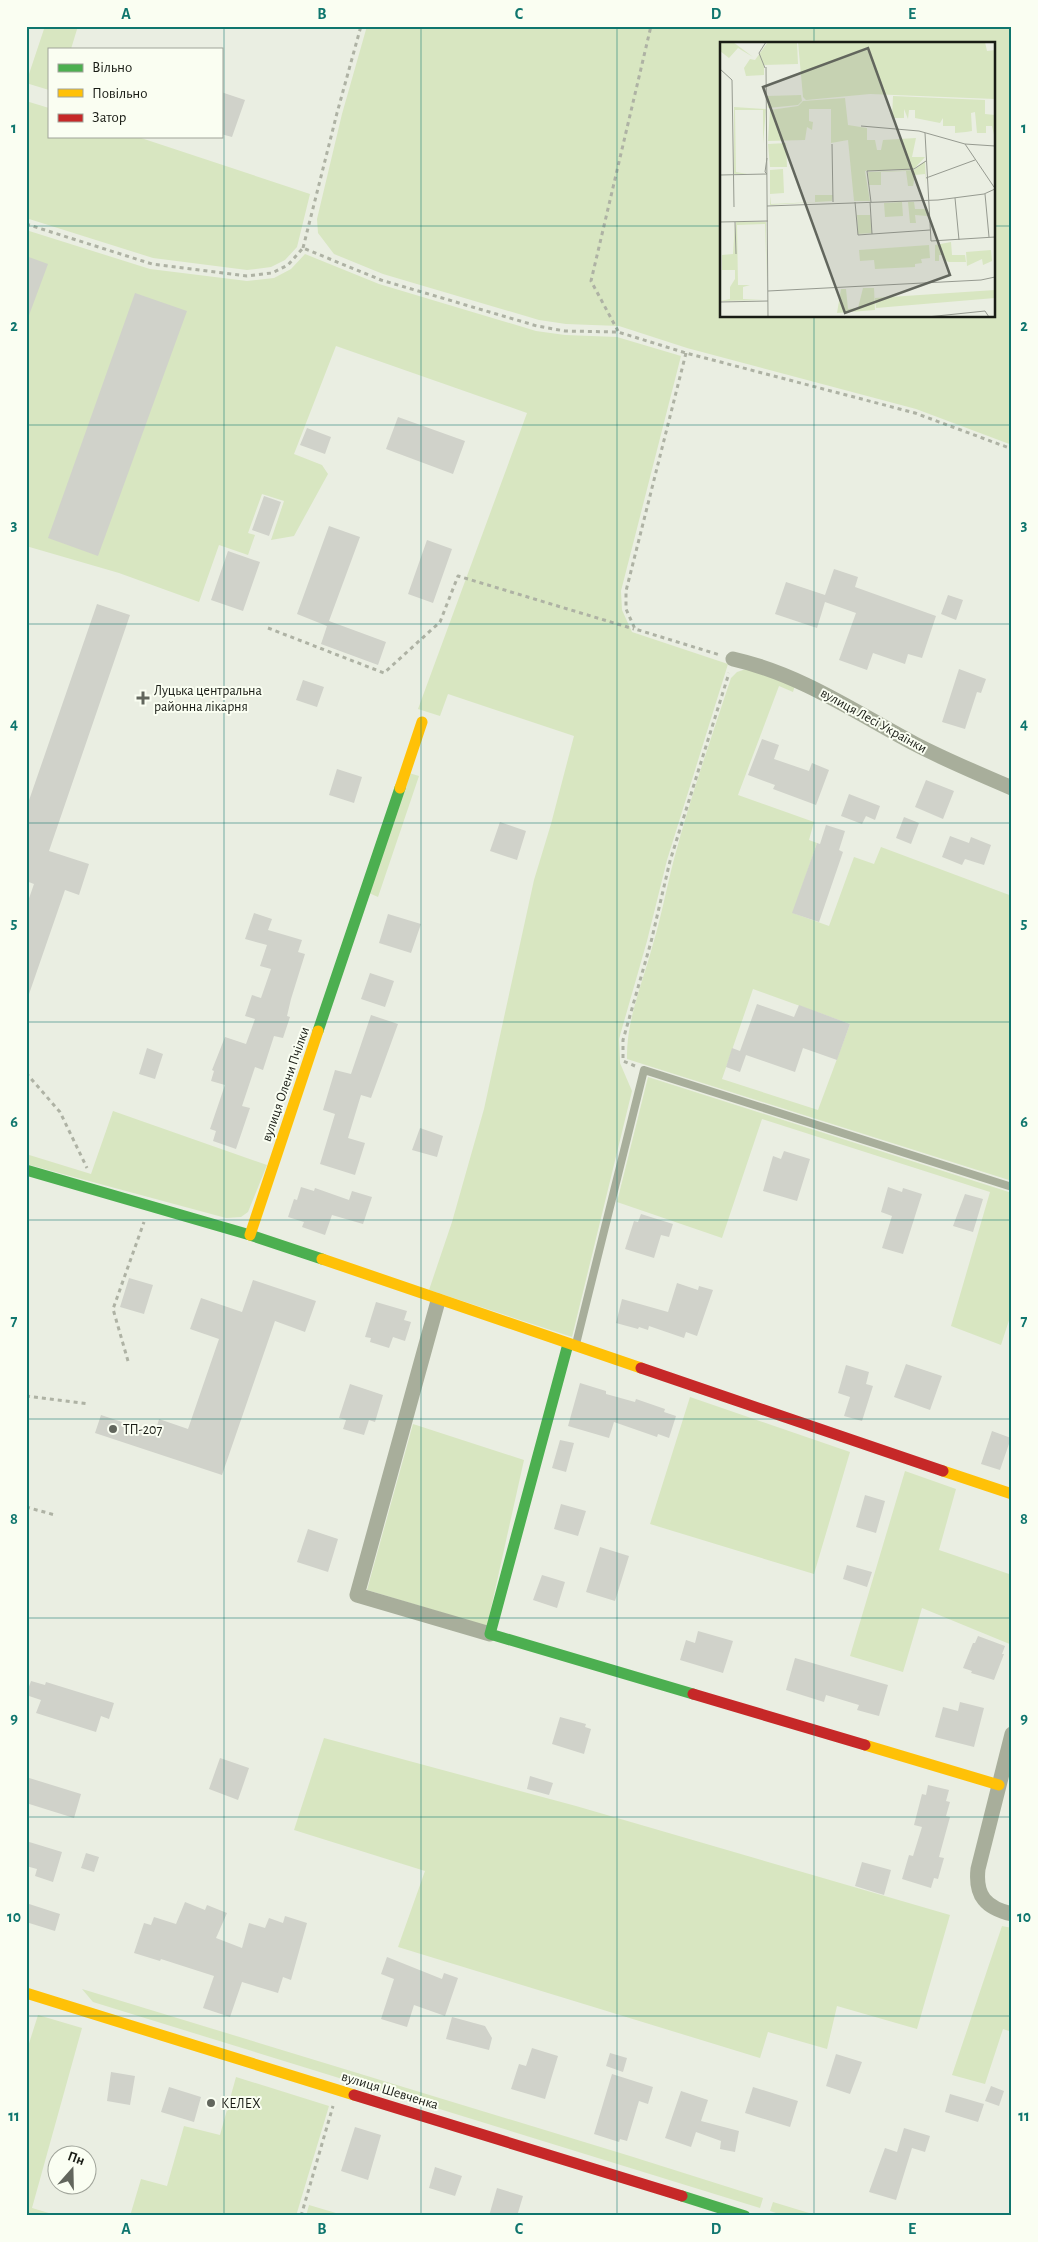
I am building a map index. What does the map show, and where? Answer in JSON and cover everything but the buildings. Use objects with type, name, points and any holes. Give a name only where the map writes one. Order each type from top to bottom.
[{"type":"street","name":"вулиця Лесі Українки","points":[[733,659],[763,666],[816,688],[916,745],[1012,788]]},
{"type":"street","name":"вулиця Олени Пчілки","points":[[250,1235],[422,722]]},
{"type":"street","points":[[26,1170],[250,1235],[1012,1494]]},
{"type":"street","points":[[438,1300],[357,1595],[999,1785]]},
{"type":"street","points":[[490,1634],[572,1345]]},
{"type":"street","points":[[1012,1734],[978,1869],[977,1882],[981,1896],[993,1908],[1012,1914]]},
{"type":"street","name":"вулиця Шевченка","points":[[26,1993],[745,2216]]},
{"type":"lane","points":[[572,1345],[644,1070],[1012,1187]]},
{"type":"path","points":[[26,224],[152,264],[247,276],[272,273],[288,265],[303,248],[336,113],[361,26]]},
{"type":"path","points":[[618,332],[591,281],[651,26]]},
{"type":"path","points":[[303,248],[381,280],[538,326],[566,330],[618,332],[686,353],[915,413],[1012,449]]},
{"type":"path","points":[[635,629],[626,609],[626,591],[686,353]]},
{"type":"path","points":[[268,628],[384,673],[440,622],[458,576],[733,659],[670,861],[623,1040],[623,1061],[644,1070]]},
{"type":"path","points":[[26,1073],[60,1112],[91,1174]]},
{"type":"path","points":[[128,1361],[113,1309],[150,1206]]},
{"type":"path","points":[[26,1396],[89,1404]]},
{"type":"path","points":[[26,1507],[55,1515]]},
{"type":"path","points":[[301,2216],[338,2090]]},
{"type":"green space","points":[[45,26],[78,26],[71,48],[48,48],[48,90],[26,83]]},
{"type":"green space","points":[[367,26],[1012,26],[1012,445],[916,409],[687,348],[619,326],[566,324],[539,320],[383,274],[334,254],[318,233],[317,219],[342,114]]},
{"type":"green space","points":[[26,101],[48,108],[48,138],[141,138],[310,194],[297,247],[285,260],[271,267],[247,270],[153,258],[26,218]]},
{"type":"green space","points":[[26,230],[150,269],[247,281],[274,278],[291,269],[305,254],[379,284],[536,331],[565,335],[617,337],[681,356],[621,591],[622,610],[632,632],[728,664],[667,860],[647,941],[619,1039],[620,1063],[632,1091],[572,1337],[429,1290],[452,1222],[484,1109],[534,880],[574,736],[448,694],[440,716],[418,709],[527,413],[336,346],[294,454],[322,465],[328,474],[294,536],[271,540],[284,501],[262,494],[248,533],[255,535],[248,555],[219,545],[199,602],[119,573],[26,546]]},
{"type":"green space","points":[[749,668],[795,685],[793,692],[779,686],[738,795],[814,822],[809,840],[817,843],[793,913],[829,926],[854,857],[874,864],[881,847],[1012,896],[1012,1181],[627,1059],[627,1044],[632,1015],[656,934],[679,840],[731,678],[737,672]],"holes":[[[753,989],[850,1024],[818,1110],[722,1079]]]},
{"type":"green space","points":[[409,773],[419,776],[378,897],[369,893]]},
{"type":"green space","points":[[648,1077],[1012,1193],[1012,1311],[1001,1345],[951,1326],[990,1192],[762,1119],[722,1238],[617,1202]]},
{"type":"green space","points":[[113,1111],[267,1165],[248,1212],[241,1217],[226,1218],[26,1164],[26,1154],[91,1174]]},
{"type":"green space","points":[[690,1397],[850,1452],[814,1574],[650,1524]]},
{"type":"green space","points":[[413,1424],[524,1460],[487,1626],[367,1590]]},
{"type":"green space","points":[[905,1471],[956,1489],[939,1550],[1012,1575],[1012,1645],[922,1608],[903,1672],[850,1656]]},
{"type":"green space","points":[[324,1738],[576,1806],[950,1915],[917,2029],[837,2006],[827,2049],[768,2032],[760,2058],[398,1947],[425,1871],[294,1830]]},
{"type":"green space","points":[[1002,1926],[1012,1928],[1012,2032],[1003,2029],[985,2084],[952,2075]]},
{"type":"green space","points":[[82,1989],[763,2198],[760,2208],[93,2002]]},
{"type":"green space","points":[[38,2015],[82,2028],[50,2144],[48,2144],[48,2150],[32,2208],[59,2216],[26,2216],[26,2053]]},
{"type":"green space","points":[[236,2077],[329,2106],[296,2216],[130,2216],[141,2179],[167,2186],[184,2126],[220,2135]]},
{"type":"green space","points":[[773,2202],[819,2216],[785,2216],[770,2211]]},
{"type":"green space","points":[[309,2205],[346,2216],[306,2216]]},
{"type":"traffic: fast","points":[[318,1031],[400,788]]},
{"type":"traffic: fast","points":[[26,1170],[250,1235],[322,1259]]},
{"type":"traffic: fast","points":[[568,1344],[490,1634],[693,1694]]},
{"type":"traffic: fast","points":[[682,2196],[745,2216]]},
{"type":"traffic: slow","points":[[400,788],[422,722]]},
{"type":"traffic: slow","points":[[250,1235],[318,1031]]},
{"type":"traffic: slow","points":[[322,1259],[641,1368]]},
{"type":"traffic: slow","points":[[943,1471],[1012,1494]]},
{"type":"traffic: slow","points":[[865,1745],[999,1785]]},
{"type":"traffic: slow","points":[[26,1993],[354,2095]]},
{"type":"traffic: jam","points":[[641,1368],[943,1471]]},
{"type":"traffic: jam","points":[[693,1694],[865,1745]]},
{"type":"traffic: jam","points":[[354,2095],[682,2196]]},
{"type":"place","name":"Луцька центральна районна лікарня","points":[[143,698]]},
{"type":"place","name":"ТП-207","points":[[113,1429]]},
{"type":"place","name":"КЕЛЕХ","points":[[211,2103]]}]
